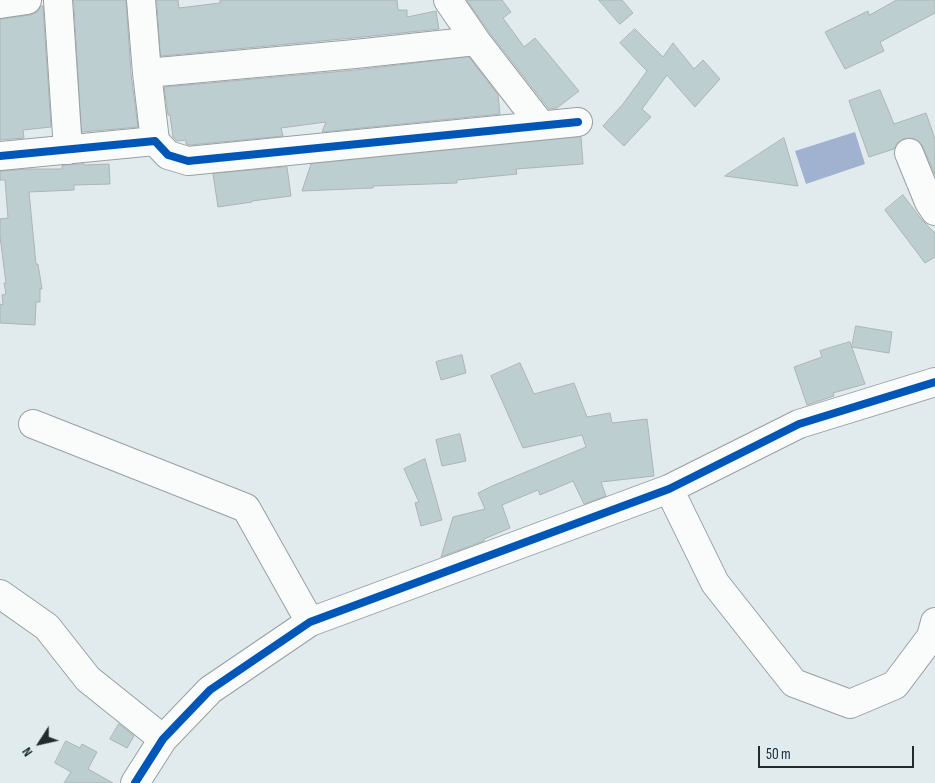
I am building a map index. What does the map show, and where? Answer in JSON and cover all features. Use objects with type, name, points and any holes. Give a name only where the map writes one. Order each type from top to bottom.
[{"type":"street","points":[[0,4],[28,0]]},
{"type":"street","points":[[58,0],[68,150]]},
{"type":"street","points":[[141,0],[155,141],[168,154],[188,162],[578,122]]},
{"type":"street","points":[[448,0],[476,41],[541,125]]},
{"type":"street","points":[[147,73],[476,41]]},
{"type":"street","points":[[0,156],[155,141]]},
{"type":"street","points":[[909,154],[933,204]]},
{"type":"street","points":[[135,783],[163,739],[210,690],[310,622],[669,489],[799,424],[935,382]]},
{"type":"street","points":[[33,424],[246,508],[310,622]]},
{"type":"street","points":[[669,489],[715,583],[794,683],[850,704],[895,685],[932,637],[935,622]]},
{"type":"street","points":[[0,594],[47,627],[88,679],[163,739]]},
{"type":"water","points":[[855,132],[865,164],[806,184],[795,151]]},
{"type":"building","points":[[74,0],[126,0],[131,74],[138,127],[82,132]]},
{"type":"building","points":[[157,0],[178,0],[179,8],[220,3],[220,0],[397,0],[398,10],[407,10],[407,17],[436,11],[439,29],[161,56]]},
{"type":"building","points":[[467,0],[502,0],[511,12],[503,18],[524,47],[535,38],[579,91],[557,108],[549,109],[489,32]]},
{"type":"building","points":[[599,0],[622,0],[633,13],[620,24]]},
{"type":"building","points":[[897,0],[935,0],[935,13],[880,42],[884,51],[845,69],[825,32],[868,11],[869,15]]},
{"type":"building","points":[[43,6],[51,127],[23,130],[24,138],[0,140],[0,19],[30,15],[37,12]]},
{"type":"building","points":[[635,29],[663,57],[673,43],[694,69],[703,60],[720,79],[695,107],[667,75],[642,109],[651,117],[624,146],[603,126],[623,104],[647,71],[620,43]]},
{"type":"building","points":[[469,57],[498,95],[500,114],[322,132],[326,122],[281,128],[283,136],[190,145],[186,144],[186,140],[177,141],[173,137],[164,87],[356,70]]},
{"type":"building","points":[[880,90],[894,124],[926,113],[935,139],[935,175],[923,147],[919,141],[912,138],[903,139],[897,143],[894,149],[869,157],[849,101]]},
{"type":"building","points":[[581,137],[583,164],[516,169],[517,174],[457,180],[457,183],[302,191],[311,164]]},
{"type":"building","points":[[784,138],[798,186],[725,176]]},
{"type":"building","points":[[109,164],[110,184],[74,185],[74,190],[29,192],[36,264],[38,264],[42,289],[40,289],[40,302],[36,302],[35,325],[0,323],[0,304],[3,305],[2,295],[6,294],[4,283],[6,283],[0,236],[0,219],[8,218],[5,180],[0,180],[0,171],[62,169],[62,166]]},
{"type":"building","points":[[287,167],[291,196],[218,207],[213,174]]},
{"type":"building","points":[[903,195],[922,220],[935,233],[935,257],[925,263],[885,210]]},
{"type":"building","points":[[856,326],[892,332],[889,353],[852,347]]},
{"type":"building","points":[[850,342],[865,384],[833,393],[834,396],[807,405],[794,367],[822,357],[820,351]]},
{"type":"building","points":[[462,355],[466,373],[441,380],[436,362]]},
{"type":"building","points":[[520,363],[534,394],[574,383],[587,417],[610,413],[612,423],[647,419],[654,476],[601,482],[606,496],[584,504],[573,481],[540,495],[538,490],[502,505],[510,528],[484,539],[484,541],[441,557],[453,517],[485,509],[478,493],[586,447],[582,435],[523,448],[491,376]]},
{"type":"building","points":[[460,434],[466,461],[442,466],[436,440]]},
{"type":"building","points":[[425,459],[442,520],[421,526],[415,503],[419,502],[404,469]]},
{"type":"building","points":[[119,724],[134,736],[127,748],[110,739]]},
{"type":"building","points":[[66,741],[80,748],[82,744],[97,752],[88,769],[113,783],[64,783],[71,772],[55,763]]},
{"type":"cycle path","points":[[0,156],[155,141],[168,155],[188,161],[578,122]]},
{"type":"cycle path","points":[[135,783],[163,739],[210,690],[310,622],[669,489],[799,424],[935,382]]}]
